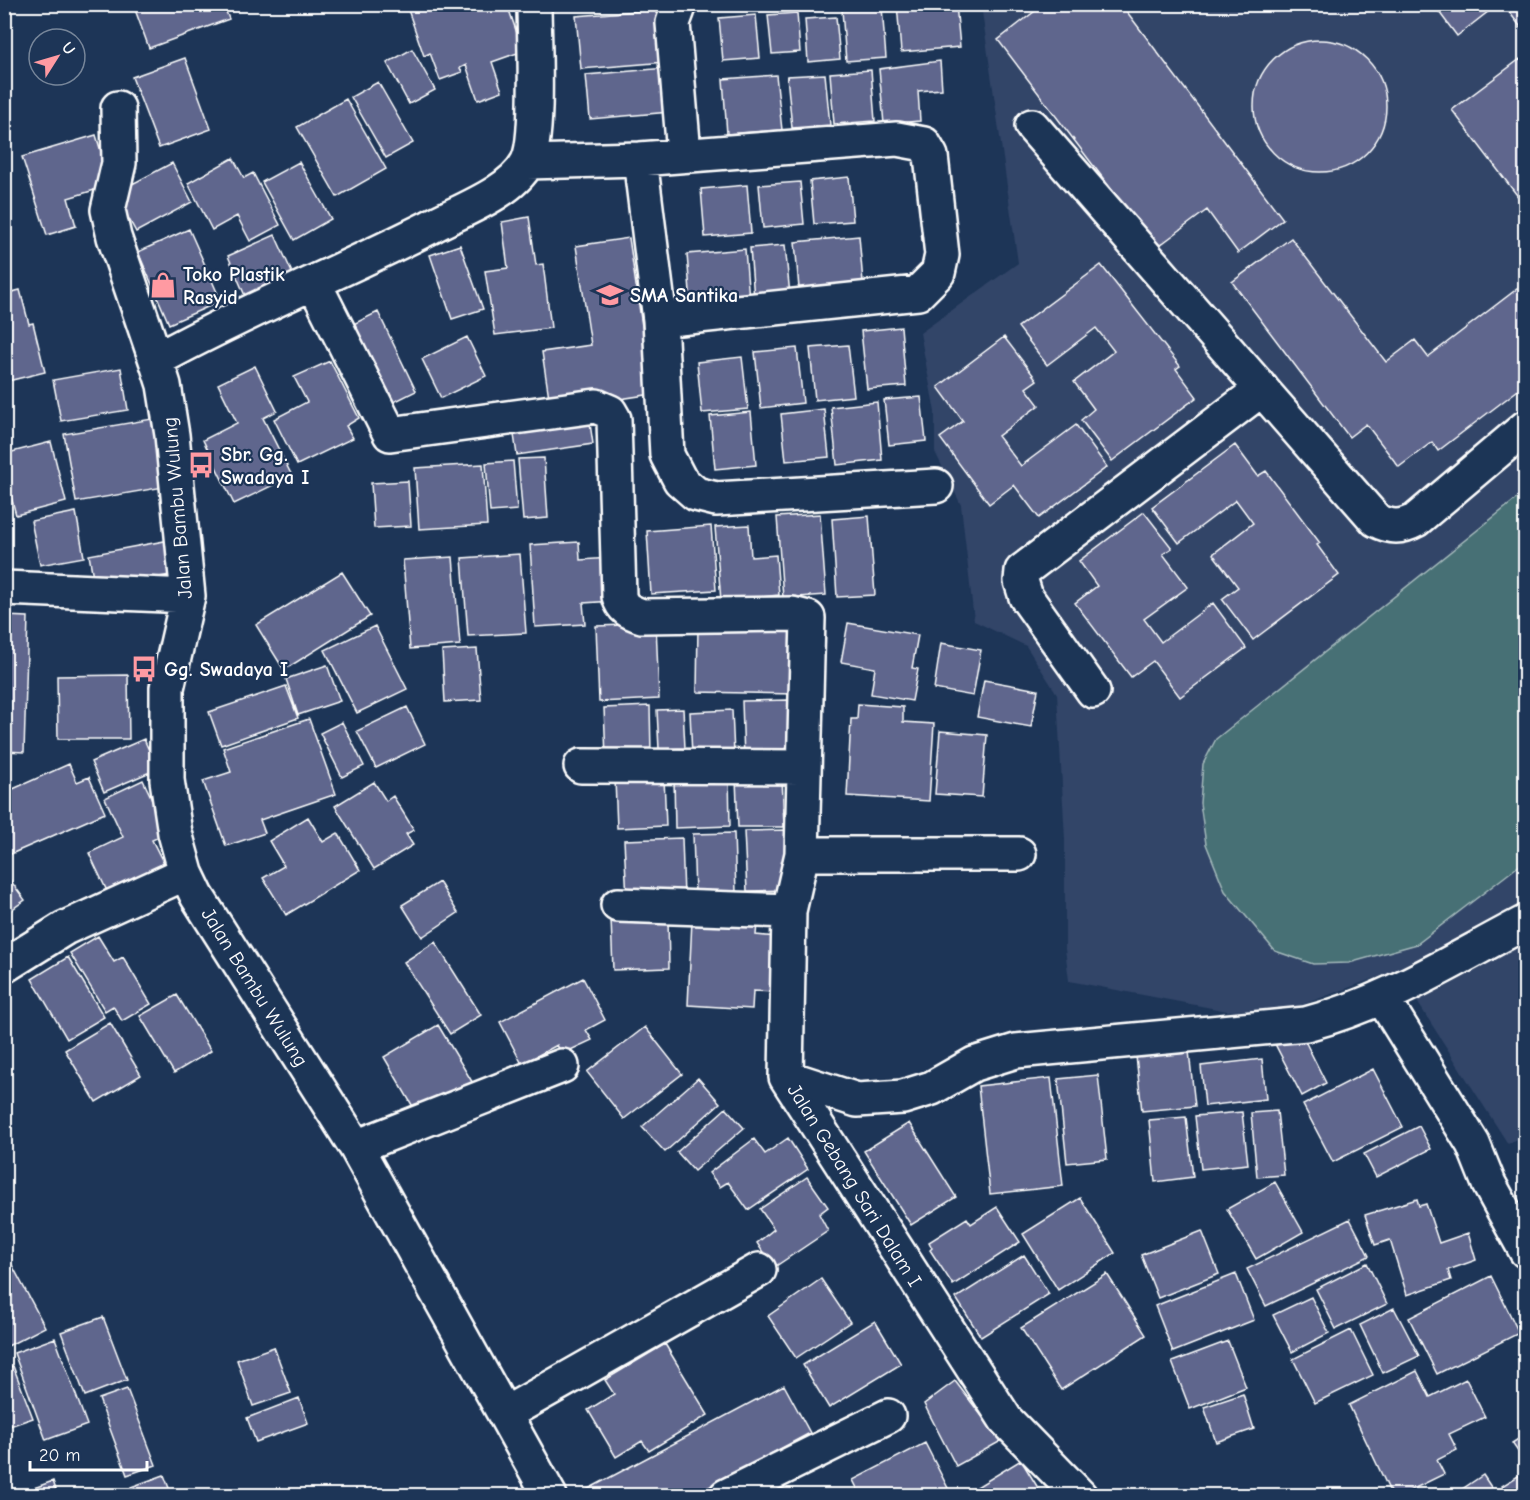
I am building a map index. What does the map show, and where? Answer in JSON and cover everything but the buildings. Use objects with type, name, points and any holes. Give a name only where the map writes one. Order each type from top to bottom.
[{"type":"street","points":[[156,360],[500,190],[528,162],[534,134],[534,4]]},
{"type":"street","points":[[680,4],[673,23],[684,154]]},
{"type":"street","name":"Jalan Bambu Wulung","points":[[117,108],[119,163],[108,210],[114,237],[164,385],[172,435],[188,596],[167,688],[167,780],[171,815],[186,873],[197,896],[356,1146],[550,1496]]},
{"type":"street","points":[[1032,126],[1376,520],[1389,526],[1404,526],[1416,520],[1526,427]]},
{"type":"street","points":[[528,162],[640,159],[897,139],[924,144],[931,156],[942,255],[938,273],[918,293],[660,320]]},
{"type":"street","points":[[640,159],[660,320],[667,454],[680,480],[696,494],[716,499],[936,486]]},
{"type":"street","name":"Jalan Gebang Sari Dalam I","points":[[314,283],[390,434],[596,406],[610,412],[614,419],[621,604],[629,612],[642,616],[792,614],[808,618],[802,854],[789,911],[786,1077],[1006,1420],[1080,1496]]},
{"type":"street","points":[[1093,691],[1026,597],[1021,581],[1022,571],[1262,389]]},
{"type":"street","points":[[4,588],[188,596]]},
{"type":"street","points":[[581,766],[803,767]]},
{"type":"street","points":[[802,854],[1019,854]]},
{"type":"street","points":[[4,966],[65,928],[186,873]]},
{"type":"street","points":[[618,905],[789,911]]},
{"type":"street","points":[[786,1077],[857,1100],[903,1097],[932,1088],[974,1064],[1016,1051],[1306,1024],[1333,1017],[1382,997],[1526,922]]},
{"type":"street","points":[[1382,997],[1473,1144],[1489,1184],[1525,1246]]},
{"type":"street","points":[[356,1146],[562,1066]]},
{"type":"street","points":[[505,1414],[759,1270]]},
{"type":"street","points":[[726,1496],[888,1416]]},
{"type":"shaded area","points":[[981,5],[1525,5],[1525,1135],[1508,1144],[1397,970],[1288,1010],[1227,1011],[1069,981],[1065,949],[1065,840],[1057,694],[1026,646],[974,621],[961,505],[935,452],[935,412],[920,333],[1018,263]]},
{"type":"green space","points":[[1525,492],[1525,861],[1417,944],[1349,963],[1313,964],[1275,951],[1225,891],[1206,844],[1200,803],[1203,764],[1216,739]]},
{"type":"place","name":"Toko Plastik Rasyid","points":[[163,285]]},
{"type":"place","name":"SMA Santika","points":[[610,295]]},
{"type":"place","name":"Sbr. Gg. Swadaya I","points":[[201,465]]},
{"type":"place","name":"Gg. Swadaya I","points":[[144,669]]}]
